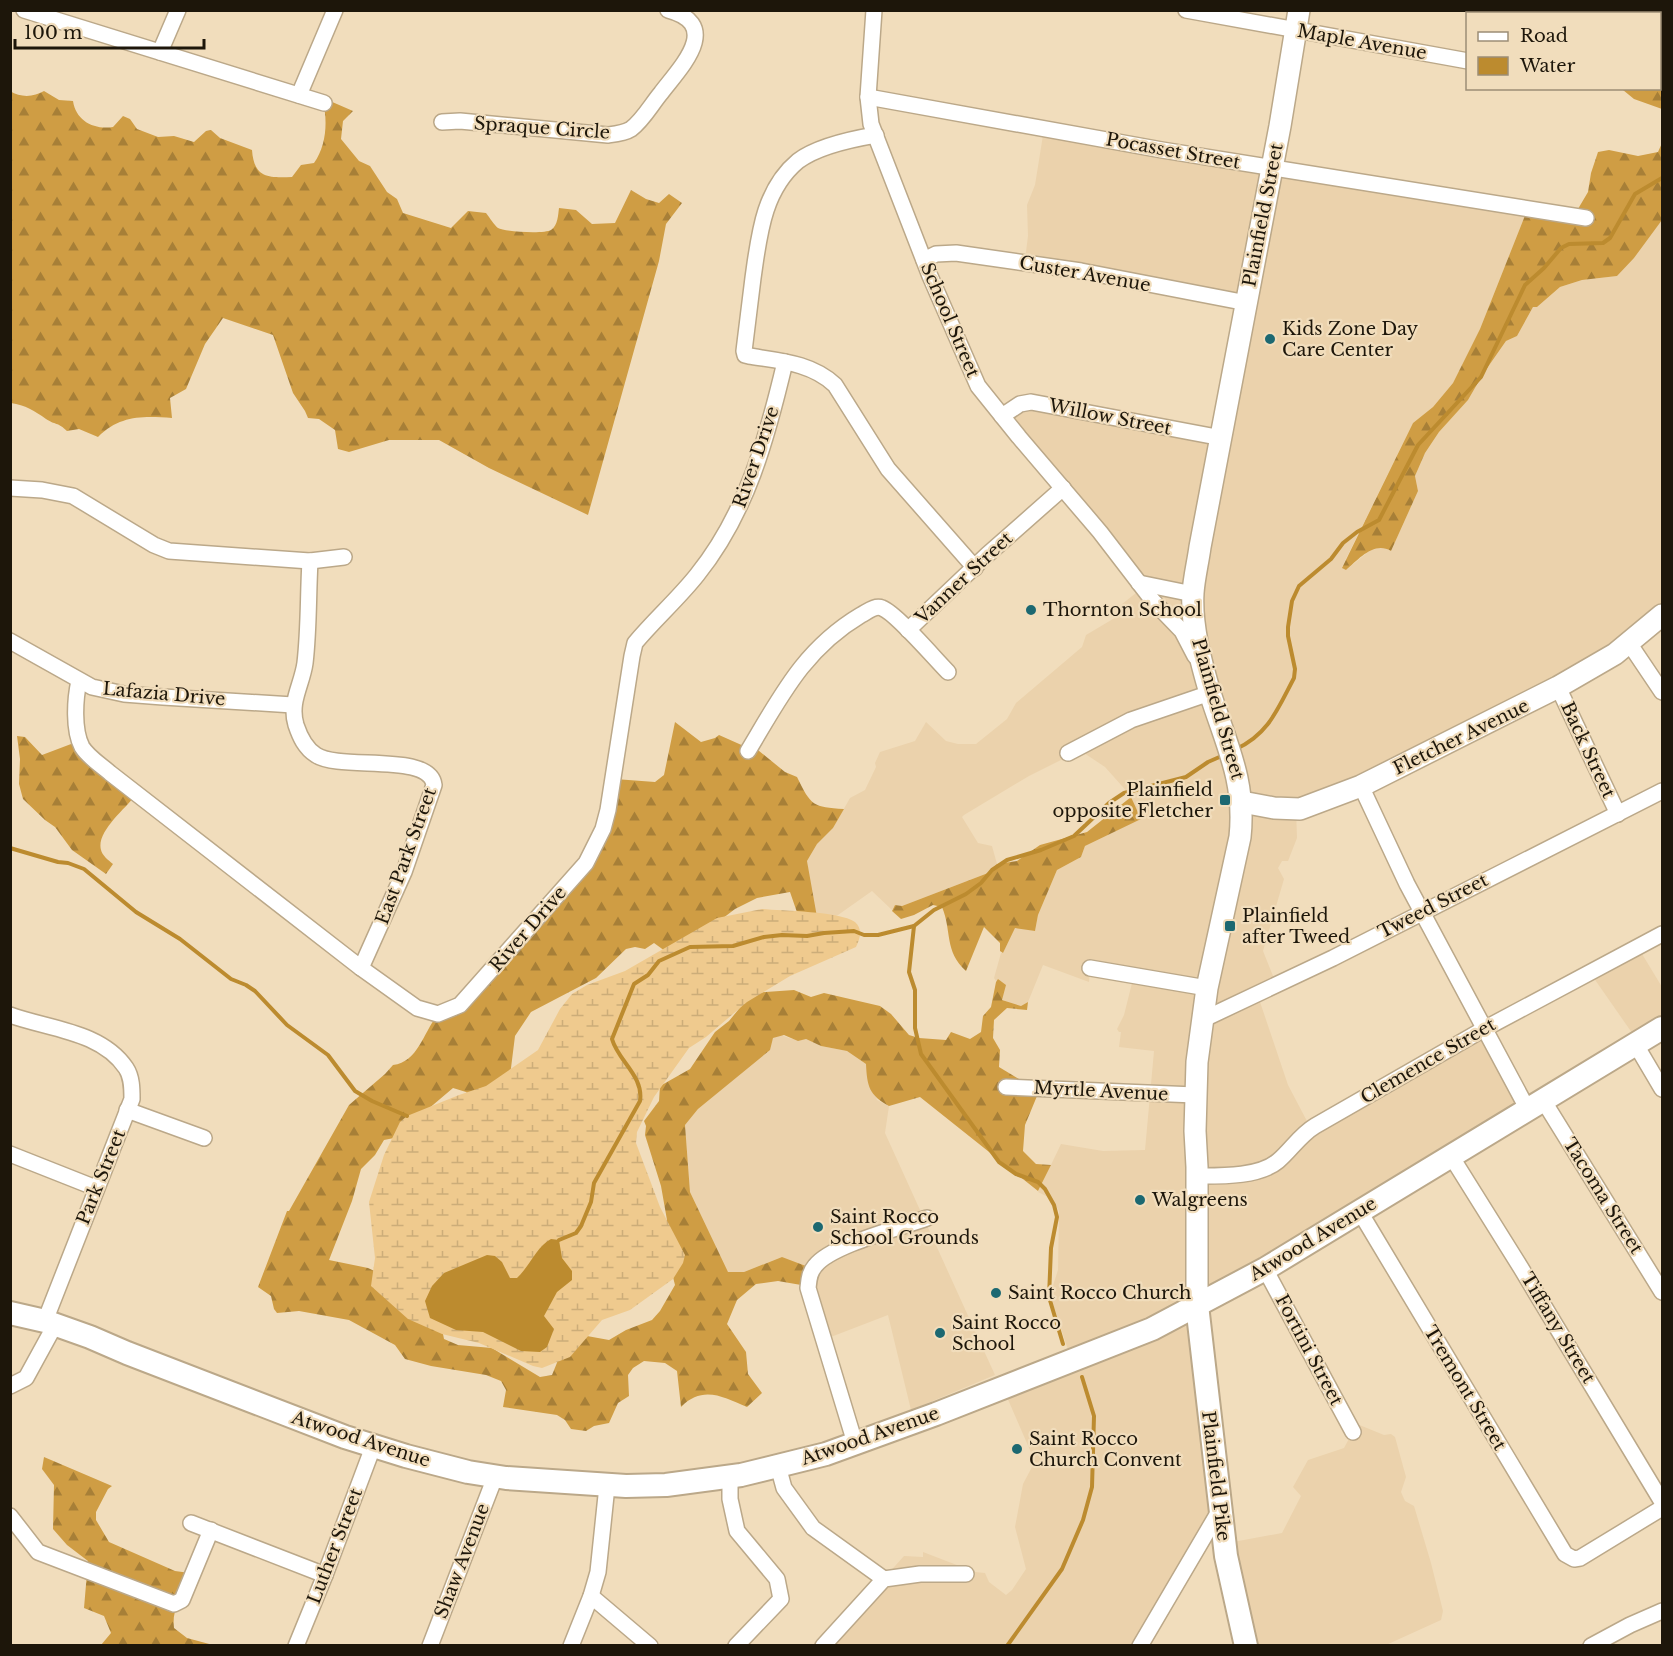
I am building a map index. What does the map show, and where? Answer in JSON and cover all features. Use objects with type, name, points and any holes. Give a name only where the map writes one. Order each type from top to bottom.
[{"type":"main road","name":"Plainfield Street","points":[[1197,1305],[1195,1095],[1207,988],[1240,837],[1242,802],[1237,772],[1205,672],[1196,630],[1193,594],[1298,21]]},
{"type":"main road","name":"Fletcher Avenue","points":[[1242,802],[1274,808],[1300,808],[1362,786],[1558,687],[1629,643],[1662,615]]},
{"type":"main road","name":"Atwood Avenue","points":[[10,1313],[50,1323],[374,1447],[446,1467],[495,1477],[607,1486],[666,1485],[730,1476],[826,1454],[936,1414],[1152,1329],[1265,1269],[1662,1028]]},
{"type":"main road","name":"Plainfield Pike","points":[[1197,1305],[1226,1556],[1246,1646]]},
{"type":"street","points":[[24,10],[324,103]]},
{"type":"street","points":[[159,52],[178,10]]},
{"type":"street","points":[[299,95],[335,10]]},
{"type":"street","name":"Spraque Circle","points":[[442,122],[460,121],[608,135],[629,131],[639,122],[681,69],[693,50],[695,32],[692,24],[676,12],[668,10]]},
{"type":"street","name":"School Street","points":[[874,10],[868,97],[871,124],[924,260],[978,386],[1101,532],[1153,601],[1182,632],[1205,672]]},
{"type":"street","name":"Maple Avenue","points":[[1186,10],[1298,21],[1466,61]]},
{"type":"street","name":"Pocasset Street","points":[[868,97],[1272,168],[1586,218]]},
{"type":"street","points":[[876,135],[839,143],[799,160],[782,178],[768,202],[758,242],[744,351],[749,356],[816,371],[835,385],[888,470],[975,568]]},
{"type":"street","name":"Custer Avenue","points":[[924,260],[936,254],[956,253],[1081,271],[1247,303]]},
{"type":"street","name":"River Drive","points":[[79,681],[78,730],[82,746],[90,756],[361,968],[417,1008],[438,1014],[447,1012],[460,1005],[585,863],[603,829],[635,643],[696,576],[718,545],[737,512],[763,448],[784,362]]},
{"type":"street","name":"Willow Street","points":[[1002,416],[1020,404],[1031,402],[1222,438]]},
{"type":"street","points":[[10,488],[42,490],[73,496],[154,545],[169,551],[310,561],[344,557]]},
{"type":"street","name":"Vanner Street","points":[[748,751],[788,683],[801,666],[846,624],[880,607],[908,630],[1063,488]]},
{"type":"street","name":"East Park Street","points":[[310,561],[305,662],[293,705],[293,715],[300,737],[306,747],[317,756],[330,761],[409,766],[426,772],[434,785],[404,872],[361,968]]},
{"type":"street","points":[[1139,583],[1193,594]]},
{"type":"street","points":[[908,630],[948,672]]},
{"type":"street","name":"Lafazia Drive","points":[[10,641],[92,687],[124,694],[293,705]]},
{"type":"street","points":[[1629,643],[1662,692]]},
{"type":"street","name":"Back Street","points":[[1558,687],[1618,813]]},
{"type":"street","points":[[1068,753],[1131,720],[1210,693]]},
{"type":"street","name":"Tacoma Street","points":[[1362,786],[1422,912],[1484,1029],[1662,1292]]},
{"type":"street","name":"Tweed Street","points":[[1202,1020],[1662,791]]},
{"type":"street","name":"Clemence Street","points":[[1197,1176],[1227,1176],[1267,1169],[1277,1162],[1305,1132],[1315,1126],[1484,1029],[1662,934]]},
{"type":"street","points":[[1090,968],[1207,988]]},
{"type":"street","points":[[10,1015],[96,1042],[116,1057],[127,1069],[132,1083],[132,1099],[127,1110]]},
{"type":"street","points":[[1636,1045],[1662,1089]]},
{"type":"street","name":"Myrtle Avenue","points":[[1006,1087],[1195,1095]]},
{"type":"street","name":"Park Street","points":[[10,1386],[26,1378],[50,1323],[96,1188],[127,1110],[204,1138]]},
{"type":"street","points":[[10,1154],[96,1188]]},
{"type":"street","name":"Tiffany Street","points":[[1451,1156],[1662,1502]]},
{"type":"street","name":"Tremont Street","points":[[1360,1212],[1565,1554],[1574,1559],[1580,1558],[1662,1508]]},
{"type":"street","points":[[855,1443],[808,1288],[809,1275],[822,1259],[845,1246],[927,1218]]},
{"type":"street","name":"Fortini Street","points":[[1265,1269],[1353,1432]]},
{"type":"street","name":"Luther Street","points":[[296,1646],[374,1447]]},
{"type":"street","points":[[778,1466],[784,1488],[813,1528],[884,1579]]},
{"type":"street","points":[[730,1476],[730,1499],[737,1531],[777,1578],[781,1599],[736,1646]]},
{"type":"street","name":"Shaw Avenue","points":[[430,1646],[495,1477]]},
{"type":"street","points":[[571,1646],[591,1596],[602,1548],[607,1486]]},
{"type":"street","points":[[1140,1646],[1221,1508]]},
{"type":"street","points":[[10,1516],[38,1551],[174,1604],[182,1600],[211,1530]]},
{"type":"street","points":[[191,1523],[325,1575]]},
{"type":"street","points":[[823,1646],[884,1579],[920,1574],[966,1574]]},
{"type":"street","points":[[591,1596],[650,1646]]},
{"type":"street","points":[[1591,1646],[1662,1611]]},
{"type":"shaded area","points":[[1044,129],[1528,208],[1480,329],[1453,383],[1433,407],[1413,423],[1342,567],[1346,570],[1373,548],[1385,547],[1391,551],[1418,491],[1415,476],[1425,453],[1439,432],[1468,400],[1506,341],[1517,336],[1533,307],[1537,307],[1560,287],[1582,280],[1617,276],[1662,220],[1662,615],[1614,653],[1296,808],[1297,838],[1288,861],[1282,861],[1278,868],[1284,879],[1263,951],[1275,981],[1257,993],[1288,1085],[1309,1125],[1484,1033],[1527,1107],[1199,1307],[1220,1500],[1139,1645],[824,1645],[904,1556],[923,1557],[923,1552],[975,1572],[985,1573],[989,1582],[1006,1595],[1026,1569],[1015,1527],[1023,1484],[1032,1467],[1033,1457],[1003,1388],[1071,1359],[1050,1295],[1058,1270],[1059,1211],[1052,1199],[1038,1192],[1061,1144],[1103,1151],[1145,1150],[1154,1051],[1119,1047],[1121,1032],[1117,1029],[1124,1015],[1133,979],[1090,969],[1089,982],[1043,965],[1028,1002],[1021,1006],[1002,1000],[999,979],[996,981],[994,978],[1001,953],[1015,927],[1035,931],[1038,915],[1057,870],[1081,857],[1085,846],[1140,819],[1130,795],[1105,767],[1081,751],[1029,776],[964,815],[962,817],[978,843],[992,846],[997,864],[988,873],[902,906],[895,905],[892,910],[872,891],[838,915],[816,921],[807,861],[817,844],[833,828],[850,798],[865,790],[880,752],[915,741],[926,722],[946,741],[976,744],[1007,719],[1016,703],[1082,647],[1086,635],[1118,616],[1117,608],[1141,589],[1004,419],[1017,404],[1216,435],[1245,304],[1025,260],[1028,236],[1027,205],[1035,185]]},
{"type":"shaded area","points":[[1639,949],[1662,987],[1662,1026],[1637,1040],[1591,974]]},
{"type":"shaded area","name":"Saint Rocco School Grounds","points":[[781,1035],[792,1039],[806,1039],[821,1046],[847,1051],[866,1064],[877,1100],[889,1106],[885,1133],[995,1375],[911,1410],[888,1315],[823,1340],[809,1275],[782,1257],[744,1272],[728,1273],[690,1192],[685,1125],[698,1109],[769,1050],[773,1038]]},
{"type":"shaded area","points":[[1357,1424],[1395,1437],[1406,1477],[1401,1492],[1405,1501],[1414,1506],[1443,1611],[1441,1620],[1386,1645],[1246,1645],[1233,1542],[1282,1533],[1301,1496],[1293,1487],[1308,1460],[1344,1448]]},
{"type":"green space","points":[[1627,11],[1662,11],[1662,109],[1634,99],[1623,90],[1661,90],[1661,12]]},
{"type":"green space","points":[[10,91],[27,96],[44,91],[59,100],[73,101],[82,119],[99,127],[113,127],[123,116],[130,119],[137,129],[158,137],[174,136],[194,142],[206,131],[211,130],[220,138],[252,150],[253,159],[259,171],[276,177],[292,177],[301,165],[314,163],[325,134],[323,102],[330,101],[353,111],[343,121],[341,139],[359,161],[370,166],[387,192],[397,199],[403,213],[451,228],[468,211],[486,213],[498,228],[525,232],[547,231],[555,225],[559,208],[576,210],[592,224],[615,223],[631,190],[646,199],[659,203],[669,194],[682,203],[666,224],[659,261],[588,515],[489,468],[439,440],[389,440],[349,452],[338,449],[335,430],[319,419],[308,418],[293,393],[273,335],[223,318],[205,344],[186,389],[170,398],[172,418],[132,418],[115,424],[98,437],[79,429],[67,431],[30,409],[11,403]]},
{"type":"green space","points":[[1662,143],[1662,220],[1634,258],[1617,276],[1582,280],[1560,287],[1537,307],[1533,307],[1517,336],[1506,341],[1468,400],[1439,432],[1425,453],[1415,476],[1418,491],[1391,551],[1385,548],[1373,550],[1346,570],[1342,568],[1413,423],[1433,407],[1453,383],[1480,329],[1528,208],[1575,214],[1588,192],[1598,152],[1609,150],[1638,156],[1658,152]]},
{"type":"green space","points":[[675,722],[701,742],[719,735],[746,747],[753,746],[785,772],[797,777],[814,803],[819,806],[844,809],[833,828],[817,844],[807,861],[817,917],[800,921],[790,892],[757,898],[735,909],[685,947],[665,951],[654,943],[645,949],[635,947],[626,949],[596,978],[531,1012],[515,1036],[509,1084],[491,1115],[466,1092],[453,1088],[394,1138],[384,1140],[375,1155],[361,1169],[352,1201],[329,1260],[368,1268],[398,1282],[441,1324],[444,1339],[458,1345],[492,1348],[540,1377],[552,1375],[563,1348],[587,1336],[609,1340],[626,1330],[652,1320],[675,1285],[667,1253],[667,1220],[661,1186],[645,1135],[644,1121],[659,1101],[660,1086],[690,1069],[715,1032],[729,1021],[752,993],[794,990],[811,997],[824,993],[880,1006],[891,1014],[909,1035],[946,1040],[951,1032],[970,1039],[981,1032],[983,1016],[991,1007],[998,979],[1006,985],[1002,1000],[1021,1006],[1028,1002],[1027,1010],[1007,1008],[994,1020],[993,1038],[1000,1050],[999,1067],[1019,1079],[1042,1084],[1025,1125],[1023,1151],[1036,1164],[1051,1165],[1038,1191],[920,1097],[889,1106],[882,1102],[870,1089],[866,1064],[847,1051],[821,1046],[806,1039],[798,1041],[784,1035],[773,1038],[770,1050],[698,1109],[685,1125],[690,1192],[728,1272],[744,1272],[782,1257],[811,1268],[807,1286],[778,1281],[756,1284],[737,1300],[727,1324],[746,1352],[748,1374],[762,1393],[747,1407],[721,1397],[705,1395],[689,1400],[681,1407],[677,1371],[665,1363],[644,1361],[633,1368],[628,1375],[629,1396],[618,1403],[609,1423],[594,1426],[586,1431],[571,1429],[565,1420],[557,1415],[503,1407],[506,1390],[501,1381],[486,1375],[431,1366],[405,1359],[395,1345],[349,1320],[299,1311],[277,1313],[271,1296],[258,1287],[287,1211],[349,1105],[393,1065],[401,1063],[414,1053],[439,1014],[459,1005],[582,867],[615,779],[655,782],[664,775]]},
{"type":"green space","points":[[17,736],[25,737],[42,755],[79,741],[135,796],[112,821],[103,836],[102,852],[113,864],[106,874],[72,850],[55,827],[23,799],[19,784],[20,759]]},
{"type":"green space","points":[[1131,797],[1141,819],[1085,846],[1081,857],[1057,870],[1038,915],[1035,931],[1015,928],[1003,953],[1000,951],[1000,943],[984,927],[966,971],[954,956],[951,948],[942,907],[933,905],[901,919],[892,911],[895,905],[902,906],[988,873],[997,864],[1017,861],[1040,845],[1087,832]]},
{"type":"green space","points":[[762,909],[847,918],[858,925],[860,937],[856,947],[790,976],[747,1002],[706,1037],[689,1048],[654,1097],[637,1132],[636,1143],[660,1207],[685,1255],[673,1279],[630,1310],[602,1320],[570,1357],[542,1368],[479,1343],[442,1334],[408,1319],[371,1286],[375,1258],[369,1202],[384,1155],[400,1122],[407,1116],[486,1086],[538,1050],[560,1009],[572,994],[587,985],[625,971],[717,918]]},
{"type":"green space","points":[[44,1457],[112,1486],[108,1489],[96,1512],[96,1520],[109,1542],[175,1571],[197,1574],[193,1594],[183,1600],[175,1611],[174,1628],[187,1638],[213,1645],[101,1645],[111,1633],[104,1616],[84,1608],[88,1561],[67,1545],[53,1529],[54,1485],[42,1469]]},
{"type":"water","points":[[551,1239],[559,1240],[562,1258],[572,1271],[572,1280],[557,1292],[544,1316],[554,1329],[547,1347],[540,1352],[521,1351],[483,1332],[456,1330],[430,1318],[425,1301],[432,1286],[444,1273],[487,1255],[495,1256],[502,1262],[510,1278],[517,1278],[542,1246]]},
{"type":"waterway","points":[[1236,749],[1265,728],[1294,678],[1295,669],[1288,627],[1292,601],[1299,586],[1331,559],[1343,543],[1379,520],[1418,445],[1481,377],[1525,285],[1561,248],[1569,244],[1603,243],[1610,238],[1635,194],[1662,178]]},
{"type":"waterway","points":[[559,1240],[576,1233],[581,1226],[591,1202],[594,1183],[640,1101],[638,1084],[612,1039],[634,984],[648,975],[659,961],[690,947],[733,946],[764,937],[782,935],[807,936],[854,931],[864,935],[878,935],[914,926],[934,910],[966,894],[981,883],[992,870],[1007,860],[1041,850],[1074,836],[1109,803],[1124,793],[1186,777],[1208,762],[1224,755]]},
{"type":"waterway","points":[[10,848],[84,869],[136,912],[180,939],[231,979],[255,991],[287,1025],[328,1055],[355,1091],[407,1116]]},
{"type":"waterway","points":[[914,926],[909,972],[915,990],[915,1028],[921,1054],[999,1162],[1016,1174],[1038,1182],[1054,1205],[1057,1217],[1051,1248],[1049,1297],[1063,1344]]},
{"type":"waterway","points":[[1007,1646],[1062,1569],[1083,1520],[1092,1487],[1094,1416],[1082,1377]]},
{"type":"place","name":"Kids Zone Day Care Center","points":[[1270,339]]},
{"type":"place","name":"Thornton School","points":[[1031,610]]},
{"type":"place","name":"Plainfield opposite Fletcher","points":[[1225,800]]},
{"type":"place","name":"Plainfield after Tweed","points":[[1230,926]]},
{"type":"place","name":"Walgreens","points":[[1140,1200]]},
{"type":"place","name":"Saint Rocco School Grounds","points":[[818,1227]]},
{"type":"place","name":"Saint Rocco Church","points":[[996,1293]]},
{"type":"place","name":"Saint Rocco School","points":[[940,1333]]},
{"type":"place","name":"Saint Rocco Church Convent","points":[[1017,1449]]}]
